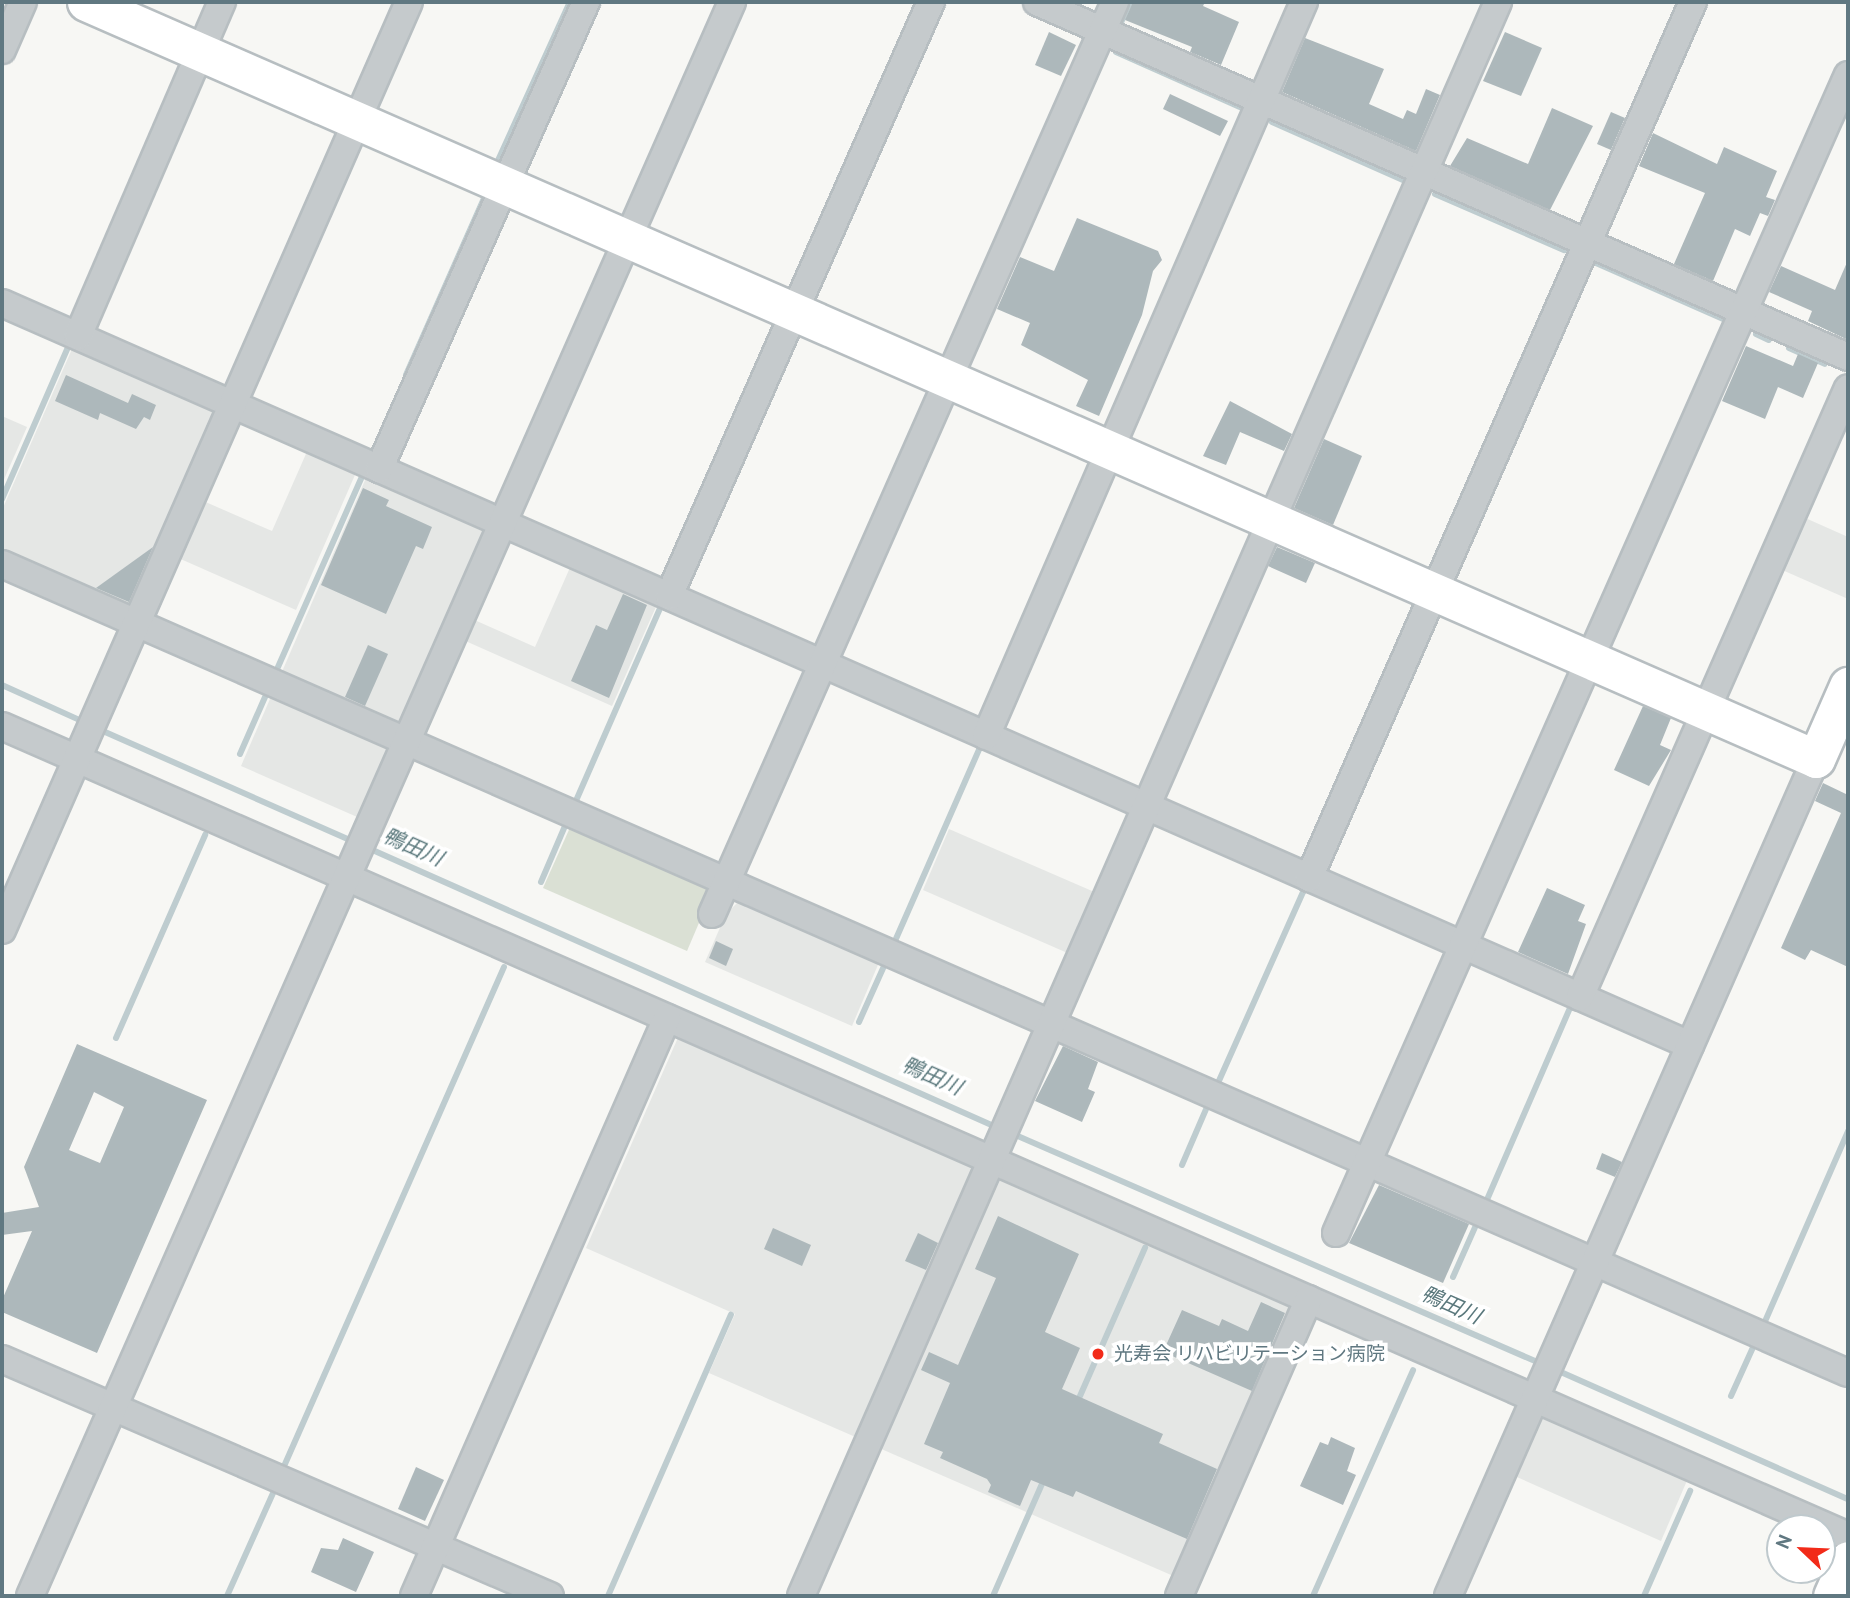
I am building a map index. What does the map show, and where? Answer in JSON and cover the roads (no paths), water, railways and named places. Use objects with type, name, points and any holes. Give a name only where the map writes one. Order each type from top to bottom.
[{"type":"street","points":[[2,50],[23,2]]},
{"type":"street","points":[[86,2],[1816,759]]},
{"type":"street","points":[[78,337],[222,2]]},
{"type":"street","points":[[2,930],[409,2]]},
{"type":"street","points":[[379,469],[586,2]]},
{"type":"street","points":[[30,1596],[732,2]]},
{"type":"street","points":[[668,596],[931,2]]},
{"type":"street","points":[[1037,2],[1848,357]]},
{"type":"street","points":[[712,914],[1115,2]]},
{"type":"street","points":[[986,736],[1304,2]]},
{"type":"street","points":[[801,1596],[995,1154],[1049,1022],[1498,2]]},
{"type":"street","points":[[1309,878],[1693,2]]},
{"type":"street","points":[[1336,1233],[1848,75]]},
{"type":"street","points":[[2,303],[1690,1045]]},
{"type":"street","points":[[1580,997],[1848,388]]},
{"type":"street","points":[[2,565],[1848,1373]]},
{"type":"street","points":[[1448,1596],[1848,686]]},
{"type":"street","points":[[2,726],[79,755],[350,872],[667,1018],[995,1154],[1309,1299],[1538,1392],[1848,1536]]},
{"type":"street","points":[[414,1596],[667,1018]]},
{"type":"street","points":[[1179,1596],[1309,1299]]},
{"type":"street","points":[[2,1359],[550,1596]]},
{"type":"street","points":[[1832,1596],[1848,1560]]},
{"type":"waterway","points":[[495,167],[570,2]]},
{"type":"waterway","points":[[1119,27],[1130,2]]},
{"type":"waterway","points":[[1116,52],[1242,108]]},
{"type":"waterway","points":[[1272,122],[1405,181]]},
{"type":"waterway","points":[[406,375],[486,194]]},
{"type":"waterway","points":[[1435,194],[1564,250]]},
{"type":"waterway","points":[[1596,263],[1723,319]]},
{"type":"waterway","points":[[1756,334],[1769,340]]},
{"type":"waterway","points":[[2,499],[68,347]]},
{"type":"waterway","points":[[1789,348],[1825,364]]},
{"type":"waterway","points":[[278,667],[361,479]]},
{"type":"waterway","points":[[575,803],[660,608]]},
{"type":"waterway","name":"鴨田川","points":[[2,685],[86,723]]},
{"type":"waterway","points":[[240,754],[265,697]]},
{"type":"waterway","name":"鴨田川","points":[[96,728],[355,842]]},
{"type":"waterway","points":[[895,941],[980,747]]},
{"type":"waterway","points":[[541,882],[565,826]]},
{"type":"waterway","points":[[116,1038],[205,835]]},
{"type":"waterway","name":"鴨田川","points":[[368,848],[998,1128]]},
{"type":"waterway","points":[[1218,1083],[1304,890]]},
{"type":"waterway","points":[[859,1022],[884,966]]},
{"type":"waterway","points":[[285,1464],[504,967]]},
{"type":"waterway","points":[[1486,1202],[1572,1003]]},
{"type":"waterway","points":[[1182,1165],[1207,1107]]},
{"type":"waterway","points":[[1763,1326],[1848,1131]]},
{"type":"waterway","name":"鴨田川","points":[[1011,1133],[1544,1365]]},
{"type":"waterway","points":[[1453,1277],[1476,1225]]},
{"type":"waterway","points":[[1080,1396],[1145,1248]]},
{"type":"waterway","points":[[608,1596],[731,1315]]},
{"type":"waterway","points":[[1731,1396],[1754,1345]]},
{"type":"waterway","name":"鴨田川","points":[[1554,1369],[1848,1499]]},
{"type":"waterway","points":[[1313,1596],[1413,1370]]},
{"type":"waterway","points":[[993,1596],[1044,1479]]},
{"type":"waterway","points":[[227,1596],[274,1491]]},
{"type":"waterway","points":[[1644,1596],[1690,1491]]},
{"type":"place","name":"光寿会 リハビリテーション病院","points":[[1098,1354]]}]
